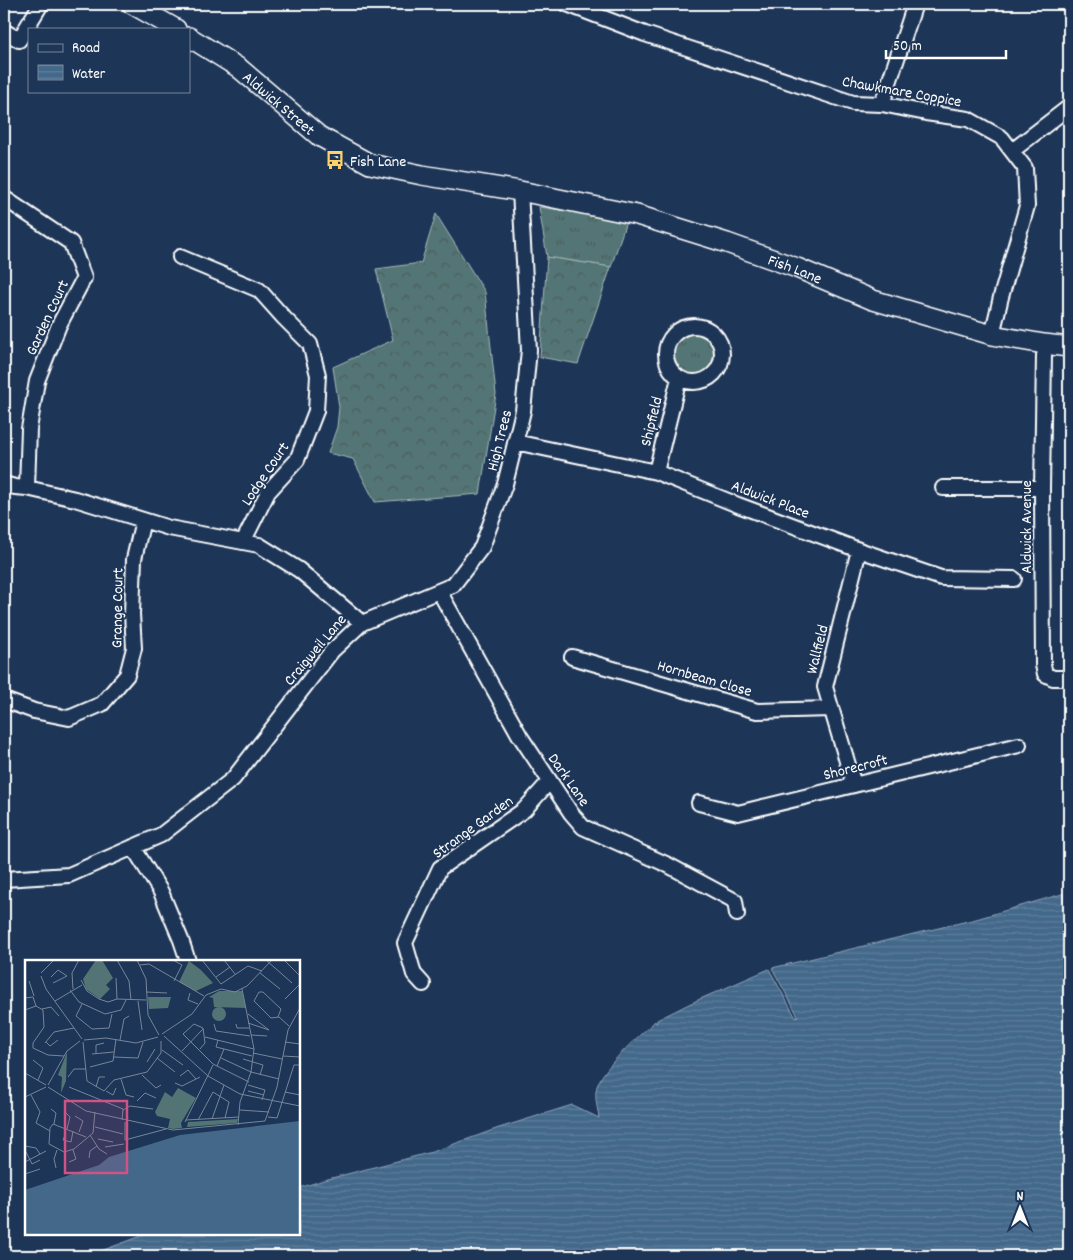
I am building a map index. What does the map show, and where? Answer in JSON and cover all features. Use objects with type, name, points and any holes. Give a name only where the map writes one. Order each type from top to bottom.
[{"type":"street","points":[[4,31],[19,40],[41,4]]},
{"type":"street","points":[[132,4],[174,28]]},
{"type":"street","name":"Chawkmare Coppice","points":[[567,4],[645,34],[853,103],[882,104],[968,120],[1002,138],[1025,168],[1027,206],[992,335]]},
{"type":"street","points":[[882,104],[915,4]]},
{"type":"street","name":"Aldwick Street","points":[[190,38],[239,68],[319,136],[370,164],[422,175],[520,191]]},
{"type":"street","points":[[1012,151],[1069,107]]},
{"type":"street","name":"Fish Lane","points":[[520,191],[638,215],[727,243],[797,268],[873,300],[992,335],[1069,347]]},
{"type":"street","name":"High Trees","points":[[362,623],[453,585],[482,547],[505,484],[523,411],[529,350],[520,191]]},
{"type":"street","name":"Garden Court","points":[[4,198],[71,243],[84,278],[59,326],[37,381],[29,429],[27,488]]},
{"type":"street","name":"Lodge Court","points":[[180,257],[259,290],[310,344],[318,375],[316,411],[298,460],[268,492],[243,542]]},
{"type":"street","points":[[686,327],[704,328],[712,333],[722,348],[722,358],[719,367],[714,374],[697,382],[679,378],[672,372],[666,355],[667,346],[671,338],[678,331],[686,327]]},
{"type":"street","name":"Aldwick Avenue","points":[[1044,355],[1042,488],[1043,665],[1045,674],[1053,678],[1069,678]]},
{"type":"street","name":"Shipfield","points":[[656,472],[679,378]]},
{"type":"street","name":"Aldwick Place","points":[[515,442],[656,472],[738,505],[941,578],[1014,579]]},
{"type":"street","name":"Craigweil Lane","points":[[4,484],[75,499],[169,528],[259,545],[298,570],[362,623],[332,651],[233,779],[161,835],[69,875],[4,879]]},
{"type":"street","points":[[943,488],[1042,488]]},
{"type":"street","name":"Grange Court","points":[[4,700],[34,711],[69,718],[102,704],[127,675],[134,648],[132,614],[134,559],[144,520]]},
{"type":"street","name":"Wallfield","points":[[854,785],[825,688],[859,550]]},
{"type":"street","name":"Dark Lane","points":[[439,591],[520,736],[549,782],[583,827],[668,866],[735,901],[737,914]]},
{"type":"street","name":"Hornbeam Close","points":[[572,656],[757,711],[831,709]]},
{"type":"street","name":"Shorecroft","points":[[699,804],[738,813],[1019,745]]},
{"type":"street","name":"Strange Garden","points":[[423,984],[414,974],[405,943],[440,868],[524,810],[549,782]]},
{"type":"street","points":[[133,847],[161,892],[188,960]]},
{"type":"green space","points":[[539,207],[627,219],[611,267],[547,257]]},
{"type":"green space","points":[[436,214],[485,292],[496,394],[480,494],[375,502],[353,459],[328,453],[337,427],[339,407],[333,367],[393,340],[376,269],[421,263]]},
{"type":"green space","points":[[547,257],[611,267],[578,364],[540,357]]},
{"type":"green space","points":[[699,331],[711,337],[716,345],[716,363],[711,371],[703,376],[689,377],[677,371],[672,363],[671,349],[677,337],[685,332]]},
{"type":"water","points":[[1069,892],[1069,1256],[82,1256],[144,1235],[300,1235],[300,1188],[432,1152],[572,1105],[599,1118],[596,1091],[604,1073],[630,1044],[655,1021],[657,1023],[657,1020],[691,1003],[769,969],[796,1018],[798,1016],[772,968],[976,919]]},
{"type":"place","name":"Fish Lane","points":[[335,160]]}]
